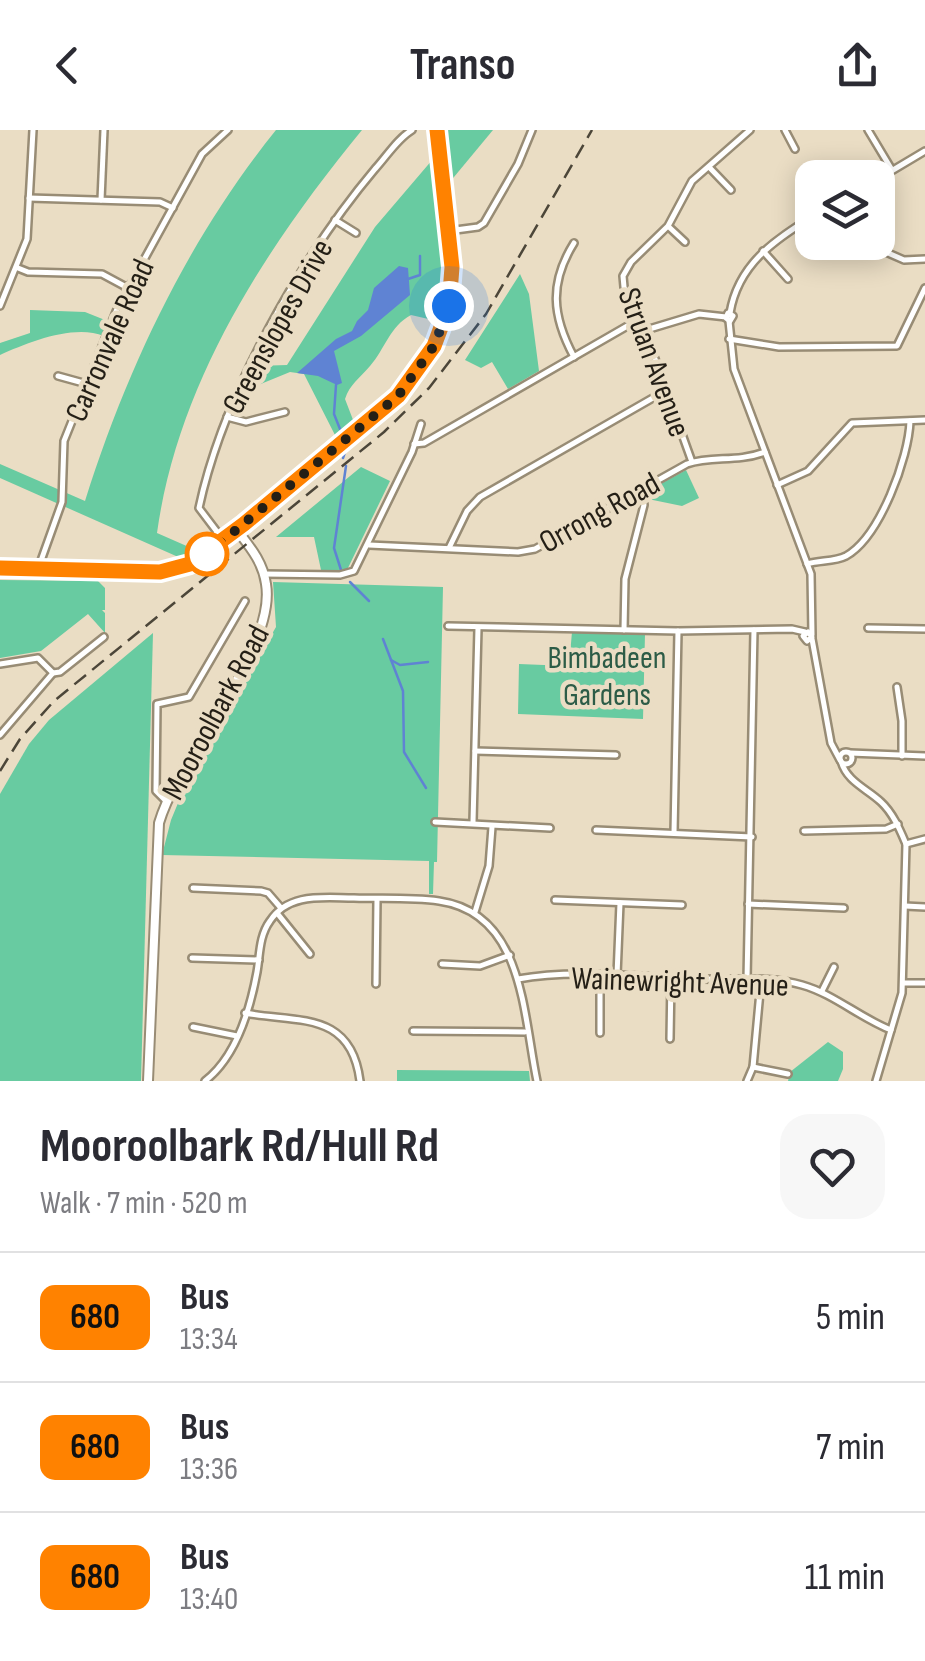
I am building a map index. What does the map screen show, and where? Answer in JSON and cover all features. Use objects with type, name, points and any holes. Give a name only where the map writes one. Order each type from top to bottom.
[{"type":"main road","points":[[0,568],[173,570],[202,557],[224,541],[398,396],[423,366],[449,306],[452,267],[437,130]]},
{"type":"main road","points":[[237,530],[264,574]]},
{"type":"main road","name":"Mooroolbark Road","points":[[148,1081],[159,824],[166,801],[260,634],[268,602],[264,574]]},
{"type":"street","points":[[0,306],[27,240],[33,130]]},
{"type":"street","points":[[101,200],[104,130]]},
{"type":"street","name":"Carronvale Road","points":[[38,569],[62,502],[64,441],[128,288],[202,154],[228,130]]},
{"type":"street","name":"Greenslopes Drive","points":[[224,541],[199,508],[227,416],[275,316],[335,220],[412,130]]},
{"type":"street","points":[[448,231],[484,223],[518,164],[532,130]]},
{"type":"street","name":"Struan Avenue","points":[[692,462],[645,331],[636,321],[623,276],[668,226],[689,184],[750,130]]},
{"type":"street","points":[[785,130],[795,149]]},
{"type":"street","points":[[868,130],[886,160]]},
{"type":"street","points":[[895,168],[925,151]]},
{"type":"street","points":[[708,166],[730,190]]},
{"type":"street","points":[[29,198],[160,202],[173,208]]},
{"type":"street","points":[[335,220],[356,233]]},
{"type":"street","points":[[668,226],[685,242]]},
{"type":"street","points":[[795,229],[763,251],[742,280],[728,317],[729,340],[739,383],[807,564],[813,615],[807,636],[830,736],[852,779],[882,802],[906,844],[903,983],[876,1081]]},
{"type":"street","points":[[574,243],[560,268],[554,299],[558,324],[574,357]]},
{"type":"street","points":[[763,251],[788,279]]},
{"type":"street","points":[[895,256],[904,260],[925,259]]},
{"type":"street","points":[[18,268],[28,272],[102,274],[128,288]]},
{"type":"street","points":[[729,340],[779,347],[898,346],[925,288]]},
{"type":"street","points":[[645,331],[700,314],[728,317]]},
{"type":"street","points":[[414,444],[424,443],[636,321]]},
{"type":"street","points":[[58,376],[88,384]]},
{"type":"street","points":[[449,548],[467,511],[480,498],[666,391]]},
{"type":"street","points":[[227,416],[246,422],[285,412]]},
{"type":"street","points":[[807,564],[843,558],[864,538],[902,467],[910,440],[910,420]]},
{"type":"street","points":[[777,485],[808,471],[852,423],[925,420]]},
{"type":"street","points":[[264,574],[350,574],[358,568],[421,422]]},
{"type":"street","name":"Orrong Road","points":[[369,545],[518,552],[535,549],[692,462],[739,460],[764,452]]},
{"type":"street","points":[[624,630],[625,580],[644,504],[642,490]]},
{"type":"street","points":[[166,801],[156,792],[157,704],[190,697],[244,601]]},
{"type":"street","points":[[448,626],[776,630],[807,636]]},
{"type":"street","points":[[473,822],[478,628]]},
{"type":"street","points":[[868,628],[925,629]]},
{"type":"street","points":[[747,980],[754,630]]},
{"type":"street","points":[[674,833],[678,631]]},
{"type":"street","points":[[0,735],[53,674],[104,637]]},
{"type":"street","points":[[0,664],[38,658],[53,674]]},
{"type":"street","points":[[897,688],[902,756]]},
{"type":"street","points":[[830,736],[850,757],[852,779]]},
{"type":"street","points":[[475,751],[616,756]]},
{"type":"street","points":[[841,761],[841,754],[850,757]]},
{"type":"street","points":[[841,761],[870,754],[925,756]]},
{"type":"street","points":[[435,822],[550,828]]},
{"type":"street","points":[[804,831],[886,830],[898,824]]},
{"type":"street","points":[[475,913],[489,866],[492,827]]},
{"type":"street","points":[[596,830],[752,837]]},
{"type":"street","points":[[906,844],[925,838]]},
{"type":"street","points":[[193,888],[268,893],[310,954]]},
{"type":"street","points":[[205,1081],[230,1052],[237,1036],[263,932],[279,910],[314,898],[437,901],[475,913],[489,924],[510,954],[518,979],[537,1081]]},
{"type":"street","points":[[376,984],[377,899]]},
{"type":"street","points":[[555,900],[682,905]]},
{"type":"street","points":[[618,976],[620,903]]},
{"type":"street","points":[[748,904],[844,908]]},
{"type":"street","points":[[905,906],[925,907]]},
{"type":"street","points":[[442,964],[480,966],[510,954]]},
{"type":"street","points":[[192,958],[258,960]]},
{"type":"street","points":[[822,992],[834,967]]},
{"type":"street","points":[[600,976],[600,1033]]},
{"type":"street","name":"Wainewright Avenue","points":[[518,979],[618,976],[791,982],[822,992],[859,1016],[891,1030]]},
{"type":"street","points":[[670,1039],[671,978]]},
{"type":"street","points":[[747,1081],[753,1067],[762,981]]},
{"type":"street","points":[[903,983],[925,983]]},
{"type":"street","points":[[245,1013],[298,1017],[323,1024],[347,1045],[355,1058],[360,1081]]},
{"type":"street","points":[[193,1027],[237,1036]]},
{"type":"street","points":[[413,1031],[527,1032]]},
{"type":"street","points":[[753,1067],[788,1074]]},
{"type":"street","points":[[213,1075],[223,1081]]},
{"type":"green space","points":[[276,130],[362,130],[261,268],[206,369],[185,422],[168,477],[157,533],[198,551],[185,560],[0,478],[0,464],[85,501],[120,402],[163,306],[215,215]]},
{"type":"green space","points":[[447,130],[493,130],[449,183]]},
{"type":"green space","points":[[433,159],[443,261],[437,321],[411,315],[393,331],[347,394],[345,399],[355,425],[337,439],[304,374],[290,372],[244,391],[256,366],[287,365],[375,227]]},
{"type":"green space","points":[[520,274],[529,294],[539,371],[508,389],[492,362],[481,368],[465,360]]},
{"type":"green space","points":[[30,310],[85,312],[110,322],[104,336],[66,333],[0,355],[0,343],[30,333]]},
{"type":"green space","points":[[361,467],[390,481],[347,570],[321,570],[314,537],[276,537]]},
{"type":"green space","points":[[686,470],[699,498],[682,506],[648,499],[655,487]]},
{"type":"green space","points":[[0,580],[98,581],[105,588],[105,633],[88,614],[41,651],[0,658]]},
{"type":"green space","points":[[273,582],[443,587],[433,894],[429,894],[429,861],[162,855],[188,779],[276,627]]},
{"type":"green space","name":"Bimbadeen Gardens","points":[[572,632],[645,634],[643,719],[518,714],[519,664],[569,666]]},
{"type":"green space","points":[[153,633],[141,1081],[0,1081],[0,794],[29,744],[49,720]]},
{"type":"green space","points":[[828,1042],[843,1052],[838,1081],[788,1081],[790,1072]]},
{"type":"green space","points":[[397,1070],[529,1071],[530,1081],[397,1081]]},
{"type":"water","points":[[399,266],[408,268],[410,295],[361,336],[334,351],[342,383],[337,385],[318,376],[297,373],[336,339],[352,331],[368,310],[374,288]]},
{"type":"waterway","points":[[408,279],[420,275],[420,256]]},
{"type":"waterway","points":[[336,385],[334,414],[340,429]]},
{"type":"waterway","points":[[343,458],[347,446]]},
{"type":"waterway","points":[[341,570],[334,548],[346,466]]},
{"type":"waterway","points":[[350,582],[369,601]]},
{"type":"waterway","points":[[383,639],[403,691],[404,752],[426,788]]},
{"type":"waterway","points":[[391,660],[400,665],[428,662]]},
{"type":"railway","points":[[0,771],[20,739],[54,701],[384,432],[429,388],[486,314],[592,130]]},
{"type":"bus line","name":"680","points":[[0,568],[160,572],[190,564],[211,551],[398,396],[423,366],[449,306],[452,267],[437,130]]},
{"type":"route","points":[[207,554],[398,396],[423,366],[449,306]]}]
